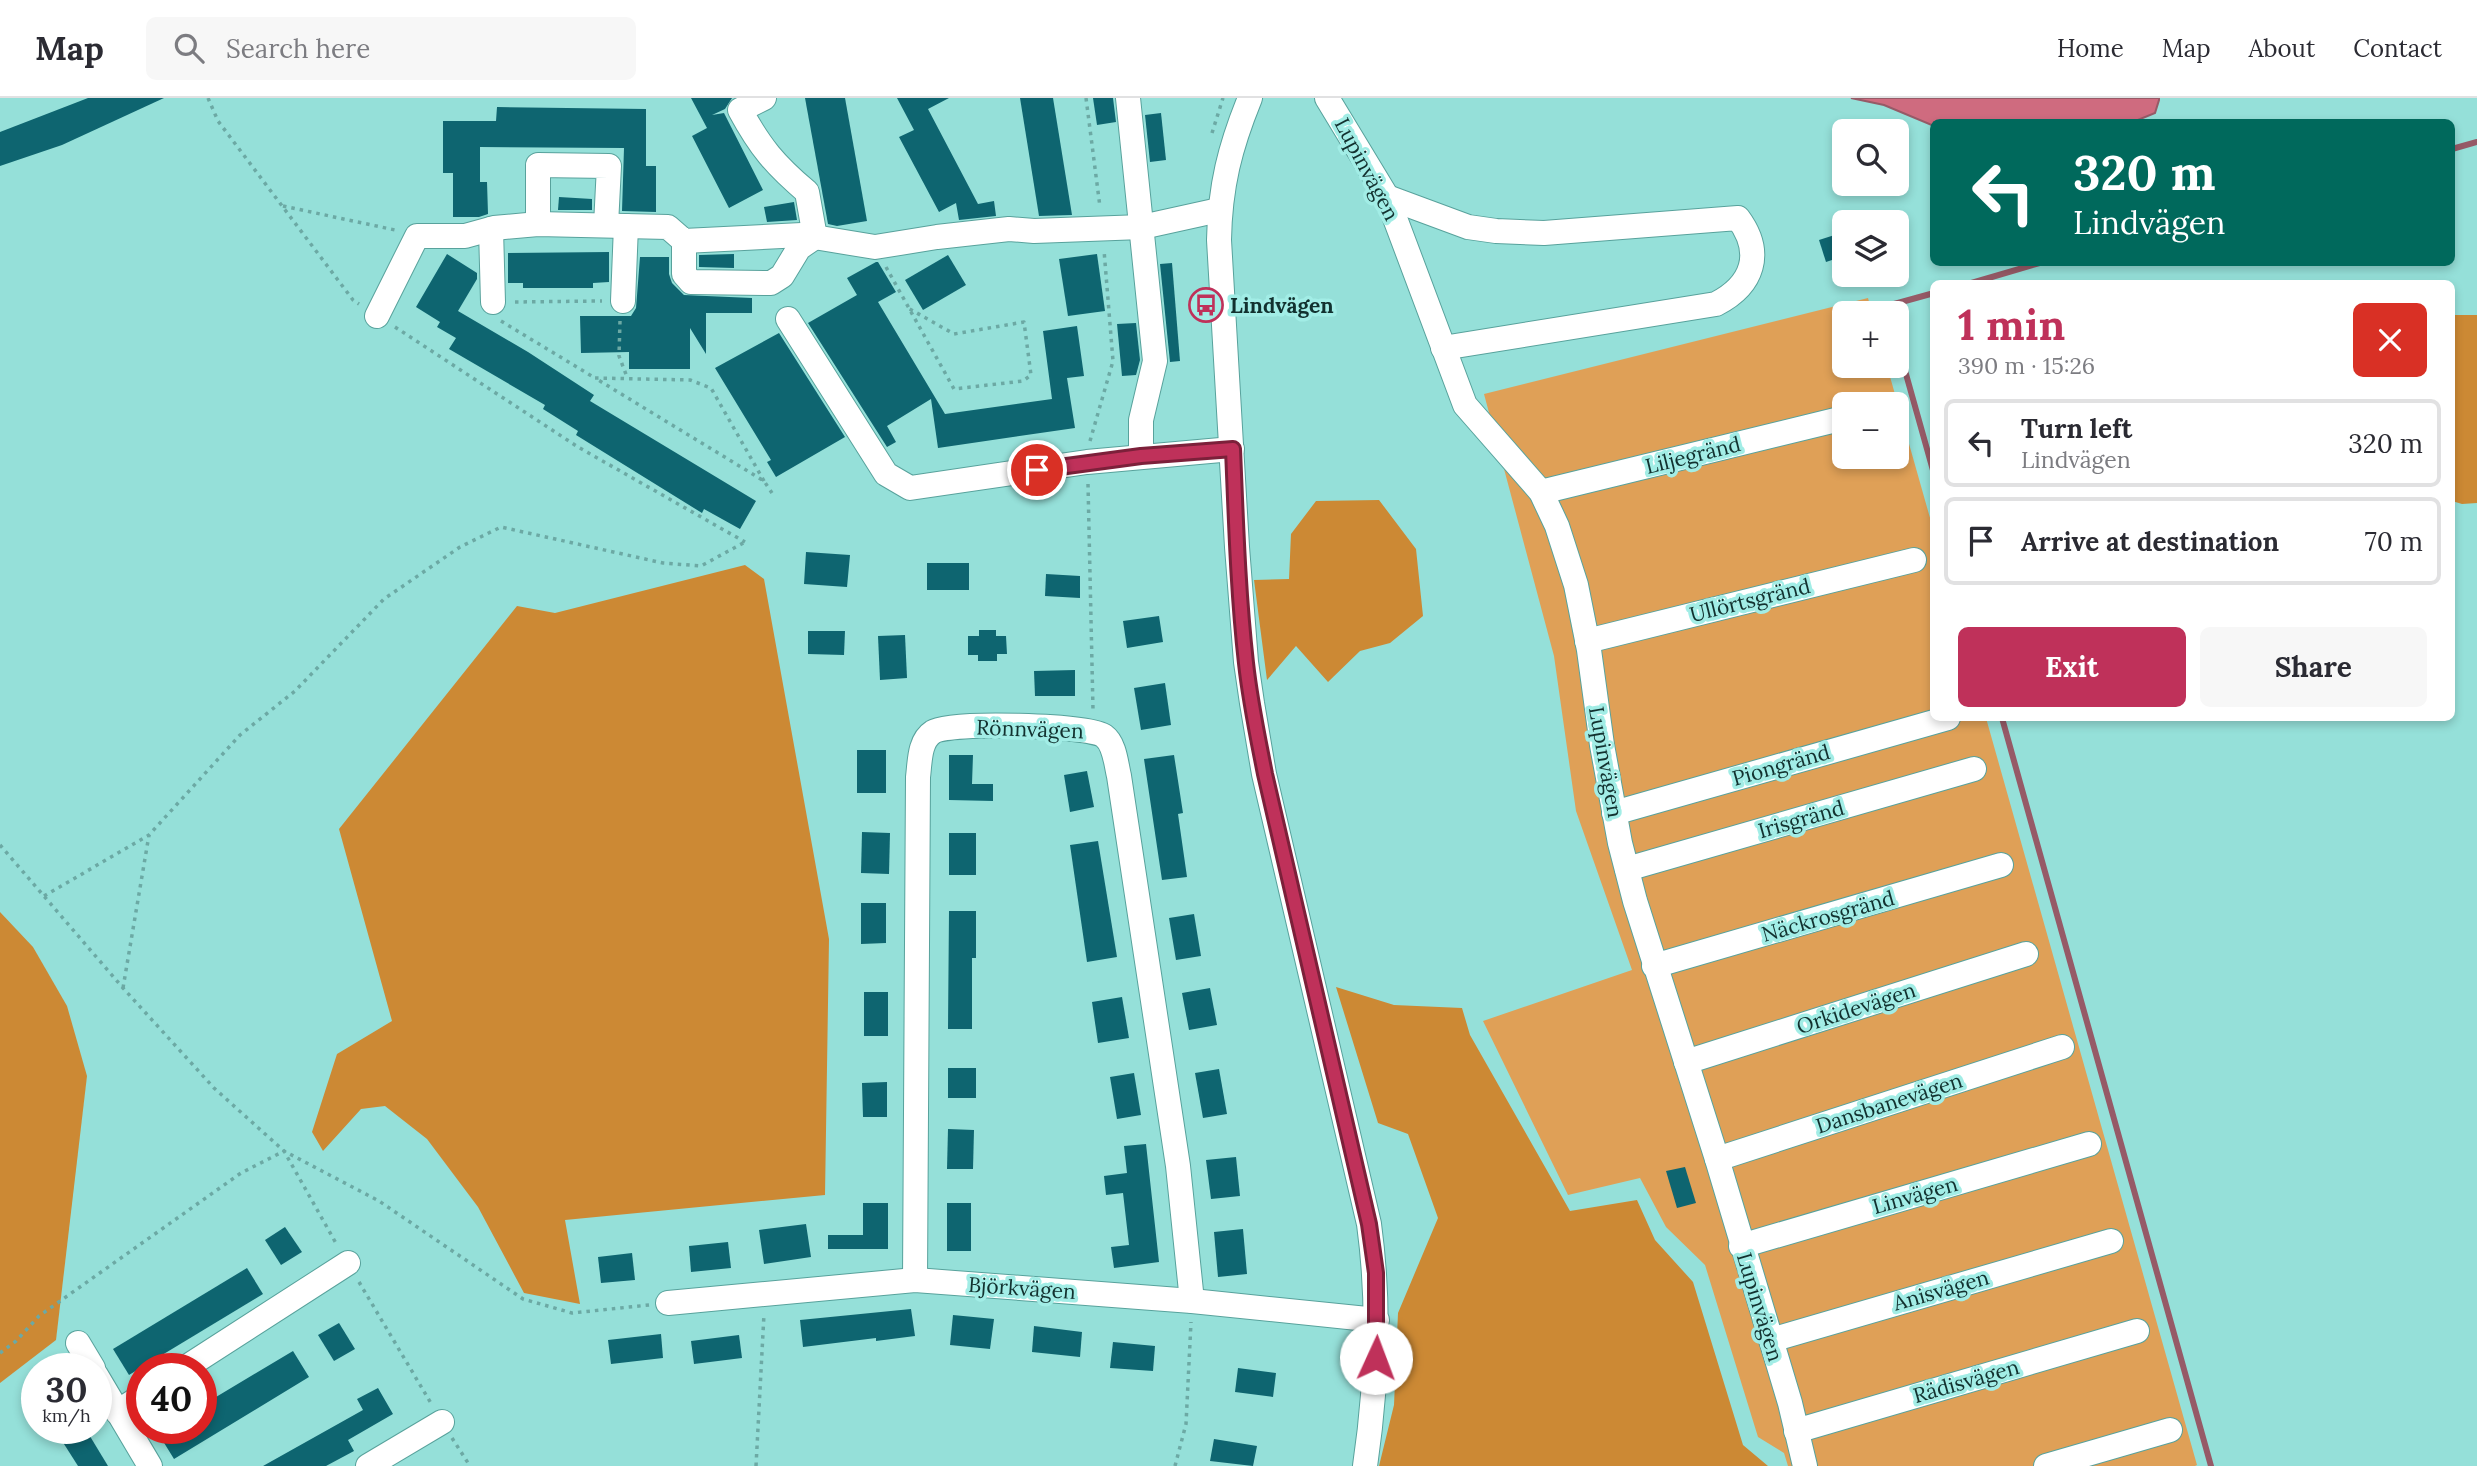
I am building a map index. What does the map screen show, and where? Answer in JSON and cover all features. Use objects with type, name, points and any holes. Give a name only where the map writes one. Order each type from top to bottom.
[{"type":"street","points":[[764,98],[740,110],[756,139],[778,168],[807,192],[815,237]]},
{"type":"street","points":[[1128,98],[1155,361],[1141,420],[1141,456]]},
{"type":"street","points":[[1250,98],[1233,139],[1219,210],[1246,662],[1265,774],[1369,1224],[1376,1273],[1377,1320],[1375,1377],[1365,1466]]},
{"type":"street","name":"Lupinvägen","points":[[1327,98],[1387,197],[1465,405],[1541,492],[1557,526],[1576,585],[1614,813],[1627,869],[1654,966],[1717,1158],[1741,1246],[1771,1339],[1805,1466]]},
{"type":"street","points":[[538,224],[538,165],[609,166],[624,301]]},
{"type":"street","points":[[1387,197],[1468,227],[1496,232],[1544,233],[1738,218],[1749,237],[1752,256],[1747,277],[1734,295],[1716,304],[1443,348]]},
{"type":"street","points":[[684,242],[802,234],[875,247],[937,236],[1009,229],[1102,230],[1142,227],[1219,210]]},
{"type":"street","points":[[377,316],[417,236],[465,236],[491,229],[538,224],[668,227],[684,242],[684,274],[691,282],[771,283],[782,276],[799,248],[815,237]]},
{"type":"street","points":[[491,229],[493,309]]},
{"type":"street","points":[[788,318],[886,474],[910,488],[1087,462],[1233,449]]},
{"type":"street","name":"Liljegränd","points":[[1541,492],[1832,421]]},
{"type":"street","name":"Ullörtsgränd","points":[[1587,641],[1914,560]]},
{"type":"street","name":"Piongränd","points":[[1614,813],[1937,721]]},
{"type":"street","name":"Rönnvägen","points":[[915,1280],[918,777],[923,743],[932,733],[958,727],[1060,727],[1093,730],[1110,741],[1119,776],[1178,1166],[1192,1301]]},
{"type":"street","name":"Irisgränd","points":[[1627,869],[1974,769]]},
{"type":"street","name":"Näckrosgränd","points":[[1654,966],[2001,865]]},
{"type":"street","name":"Orkidevägen","points":[[1686,1062],[2025,954]]},
{"type":"street","name":"Dansbanevägen","points":[[1717,1158],[2062,1047]]},
{"type":"street","name":"Linvägen","points":[[1741,1246],[2089,1144]]},
{"type":"street","name":"Anisvägen","points":[[1771,1339],[2110,1241]]},
{"type":"street","points":[[209,1353],[350,1266]]},
{"type":"street","name":"Björkvägen","points":[[667,1303],[915,1280],[1192,1301],[1377,1320]]},
{"type":"street","name":"Rädisvägen","points":[[1796,1431],[2137,1331]]},
{"type":"street","points":[[78,1343],[84,1353]]},
{"type":"street","points":[[112,1403],[150,1466]]},
{"type":"street","points":[[117,1412],[126,1406]]},
{"type":"street","points":[[368,1466],[442,1422]]},
{"type":"street","points":[[2046,1466],[2170,1430]]},
{"type":"path","points":[[44,896],[149,835],[240,735],[295,691],[384,599],[471,542],[502,527],[663,563],[701,566],[745,542],[578,447],[353,300],[218,121],[208,98]]},
{"type":"path","points":[[1086,98],[1102,230],[1113,361],[1091,435],[1087,462],[1093,730]]},
{"type":"path","points":[[282,206],[417,236]]},
{"type":"path","points":[[875,247],[908,308],[954,389],[1023,380],[1031,374],[1024,322],[954,334],[908,308]]},
{"type":"path","points":[[493,309],[624,301],[620,319],[620,356],[627,377]]},
{"type":"path","points":[[493,309],[595,378],[764,481]]},
{"type":"path","points":[[595,378],[690,380],[711,388],[772,493]]},
{"type":"path","points":[[123,988],[149,835]]},
{"type":"path","points":[[0,845],[123,988],[215,1088],[284,1151],[379,1201],[523,1299],[572,1312],[667,1303]]},
{"type":"path","points":[[284,1151],[470,1466]]},
{"type":"path","points":[[0,1353],[50,1308],[241,1173],[284,1151]]},
{"type":"path","points":[[755,1466],[765,1295]]},
{"type":"path","points":[[1175,1466],[1186,1424],[1192,1301]]},
{"type":"shaded area","points":[[1851,98],[2159,98],[2155,113],[2140,119],[1930,119],[1930,124],[1884,105]]},
{"type":"shaded area","points":[[1832,307],[1832,378],[1890,378],[1894,392],[1832,392],[1832,469],[1909,469],[1909,444],[1930,518],[1930,721],[1987,721],[2197,1465],[1788,1466],[1784,1453],[1758,1437],[1705,1265],[1666,1227],[1640,1178],[1568,1195],[1483,1021],[1632,970],[1576,811],[1554,656],[1484,394]]},
{"type":"shaded area","points":[[2455,315],[2477,315],[2477,503],[2455,502]]},
{"type":"shaded area","points":[[1379,500],[1416,549],[1423,616],[1390,643],[1360,651],[1328,682],[1296,646],[1267,680],[1254,580],[1289,579],[1291,534],[1316,501]]},
{"type":"shaded area","points":[[745,565],[764,579],[829,939],[825,1195],[565,1220],[580,1304],[524,1293],[478,1207],[427,1139],[385,1106],[361,1109],[323,1151],[312,1132],[337,1054],[392,1021],[339,829],[517,606],[555,613]]},
{"type":"shaded area","points":[[0,912],[33,947],[67,1006],[87,1076],[56,1340],[39,1353],[21,1353],[21,1367],[0,1383]]},
{"type":"shaded area","points":[[1336,987],[1394,1005],[1462,1008],[1470,1035],[1570,1211],[1637,1200],[1655,1240],[1693,1282],[1743,1445],[1768,1466],[1379,1466],[1394,1405],[1398,1313],[1438,1218],[1408,1134],[1378,1123]]},
{"type":"building","points":[[88,98],[164,98],[62,145],[0,166],[0,132]]},
{"type":"building","points":[[691,98],[732,98],[725,109],[712,115],[724,113],[763,190],[729,208],[692,136],[707,128]]},
{"type":"building","points":[[805,98],[845,98],[867,221],[837,226],[828,224]]},
{"type":"building","points":[[897,98],[949,98],[928,109],[978,204],[994,201],[996,216],[959,220],[956,203],[939,212],[899,137],[914,130]]},
{"type":"building","points":[[1020,98],[1053,98],[1072,215],[1039,216]]},
{"type":"building","points":[[1093,98],[1113,98],[1116,122],[1097,125]]},
{"type":"building","points":[[497,107],[646,109],[646,166],[656,166],[656,212],[622,211],[624,148],[480,147],[480,182],[487,182],[488,214],[479,217],[453,217],[453,173],[443,173],[443,121],[496,121]]},
{"type":"building","points":[[1161,113],[1166,160],[1150,162],[1145,115]]},
{"type":"building","points":[[559,197],[592,199],[592,210],[558,210]]},
{"type":"building","points":[[794,202],[797,220],[767,222],[764,207]]},
{"type":"building","points":[[1832,236],[1832,260],[1826,262],[1819,240]]},
{"type":"building","points":[[609,252],[609,282],[593,283],[593,288],[523,288],[523,283],[508,283],[508,253]]},
{"type":"building","points":[[447,254],[477,273],[477,279],[458,311],[594,395],[590,401],[756,501],[740,529],[704,509],[702,513],[576,435],[578,431],[543,409],[545,405],[449,349],[456,338],[437,327],[440,322],[416,307]]},
{"type":"building","points":[[734,254],[734,268],[699,267],[699,255]]},
{"type":"building","points":[[1097,254],[1105,311],[1068,316],[1059,259]]},
{"type":"building","points":[[948,255],[966,285],[923,310],[905,280]]},
{"type":"building","points":[[640,257],[669,257],[672,283],[684,295],[752,298],[752,313],[706,313],[706,354],[690,328],[690,369],[629,369],[629,352],[581,353],[580,316],[631,316],[636,308]]},
{"type":"building","points":[[876,262],[896,292],[878,302],[945,414],[1052,399],[1043,331],[1077,326],[1084,376],[1067,378],[1075,428],[938,448],[931,399],[887,426],[896,442],[887,447],[808,323],[857,295],[847,278]]},
{"type":"building","points":[[1172,263],[1180,361],[1170,362],[1160,264]]},
{"type":"building","points":[[1136,323],[1140,360],[1136,375],[1122,376],[1117,324]]},
{"type":"building","points":[[779,333],[845,437],[776,477],[767,462],[771,460],[715,368]]},
{"type":"building","points":[[806,552],[850,555],[847,587],[804,584]]},
{"type":"building","points":[[927,563],[969,563],[969,590],[927,590]]},
{"type":"building","points":[[1046,574],[1080,576],[1080,598],[1045,596]]},
{"type":"building","points":[[1159,616],[1163,642],[1127,648],[1123,621]]},
{"type":"building","points":[[979,630],[996,630],[996,636],[1006,636],[1007,654],[997,654],[997,661],[978,661],[978,655],[968,655],[968,636],[979,636]]},
{"type":"building","points":[[808,631],[845,631],[844,655],[808,654]]},
{"type":"building","points":[[905,635],[907,678],[880,680],[878,636]]},
{"type":"building","points":[[1075,670],[1075,696],[1035,696],[1034,671]]},
{"type":"building","points":[[1165,683],[1171,725],[1141,730],[1134,688]]},
{"type":"building","points":[[857,750],[886,750],[886,793],[857,793]]},
{"type":"building","points":[[949,755],[973,755],[972,784],[993,784],[993,801],[949,800]]},
{"type":"building","points":[[1174,755],[1183,813],[1178,814],[1187,877],[1162,880],[1144,759]]},
{"type":"building","points":[[1087,771],[1094,807],[1070,812],[1064,775]]},
{"type":"building","points":[[862,832],[890,833],[889,874],[861,873]]},
{"type":"building","points":[[949,833],[976,833],[976,875],[949,875]]},
{"type":"building","points":[[1098,841],[1117,957],[1087,962],[1070,845]]},
{"type":"building","points":[[861,903],[886,903],[886,943],[861,944]]},
{"type":"building","points":[[949,911],[976,911],[976,958],[972,958],[972,1029],[948,1029]]},
{"type":"building","points":[[1194,914],[1201,956],[1176,960],[1169,918]]},
{"type":"building","points":[[1210,988],[1217,1025],[1189,1030],[1182,993]]},
{"type":"building","points":[[864,992],[888,992],[888,1036],[864,1036]]},
{"type":"building","points":[[1122,997],[1129,1038],[1098,1043],[1092,1002]]},
{"type":"building","points":[[948,1068],[976,1068],[976,1098],[948,1098]]},
{"type":"building","points":[[1219,1069],[1227,1114],[1203,1118],[1195,1073]]},
{"type":"building","points":[[1134,1073],[1141,1115],[1117,1119],[1110,1077]]},
{"type":"building","points":[[887,1082],[887,1117],[863,1117],[862,1083]]},
{"type":"building","points":[[948,1129],[974,1130],[973,1169],[947,1169]]},
{"type":"building","points":[[1146,1144],[1159,1262],[1114,1268],[1111,1247],[1129,1245],[1123,1193],[1106,1195],[1104,1176],[1127,1173],[1124,1146]]},
{"type":"building","points":[[1236,1157],[1240,1196],[1211,1199],[1206,1160]]},
{"type":"building","points":[[1685,1167],[1696,1203],[1677,1208],[1666,1171]]},
{"type":"building","points":[[863,1203],[888,1203],[888,1249],[828,1249],[828,1235],[863,1235]]},
{"type":"building","points":[[947,1203],[971,1203],[971,1251],[947,1251]]},
{"type":"building","points":[[806,1224],[811,1257],[764,1264],[759,1230]]},
{"type":"building","points":[[285,1227],[302,1252],[281,1265],[265,1240]]},
{"type":"building","points":[[1243,1229],[1247,1274],[1218,1277],[1214,1232]]},
{"type":"building","points":[[728,1242],[731,1268],[691,1272],[689,1246]]},
{"type":"building","points":[[632,1253],[635,1280],[601,1283],[598,1257]]},
{"type":"building","points":[[247,1268],[263,1294],[165,1353],[126,1353],[126,1370],[113,1349]]},
{"type":"building","points":[[911,1309],[915,1336],[803,1347],[800,1320]]},
{"type":"building","points":[[953,1315],[994,1319],[990,1349],[950,1345]]},
{"type":"building","points":[[339,1323],[355,1349],[334,1361],[318,1335]]},
{"type":"building","points":[[1034,1326],[1082,1332],[1080,1357],[1032,1352]]},
{"type":"building","points":[[661,1334],[663,1358],[611,1364],[608,1340]]},
{"type":"building","points":[[739,1335],[742,1358],[694,1364],[691,1341]]},
{"type":"building","points":[[1113,1342],[1155,1346],[1153,1371],[1110,1368]]},
{"type":"building","points":[[293,1351],[309,1377],[217,1433],[217,1396]]},
{"type":"building","points":[[1238,1368],[1276,1373],[1273,1397],[1235,1392]]},
{"type":"building","points":[[378,1388],[393,1414],[348,1440],[354,1451],[326,1466],[263,1466],[363,1410],[357,1399]]},
{"type":"building","points":[[1214,1439],[1257,1446],[1253,1466],[1210,1461]]},
{"type":"building","points":[[64,1444],[95,1444],[108,1466],[78,1466]]},
{"type":"building","points":[[165,1444],[199,1444],[174,1459]]},
{"type":"waterway","points":[[2455,148],[2477,142]]},
{"type":"waterway","points":[[1982,280],[2029,266]]},
{"type":"waterway","points":[[1905,301],[1930,294]]},
{"type":"waterway","points":[[1907,378],[1930,460]]},
{"type":"waterway","points":[[2003,721],[2211,1466]]},
{"type":"place","name":"Lindvägen","points":[[1206,305]]},
{"type":"route","points":[[1037,470],[1141,456],[1233,449],[1238,570],[1252,703],[1265,774],[1369,1224],[1376,1273],[1376,1358]]}]
